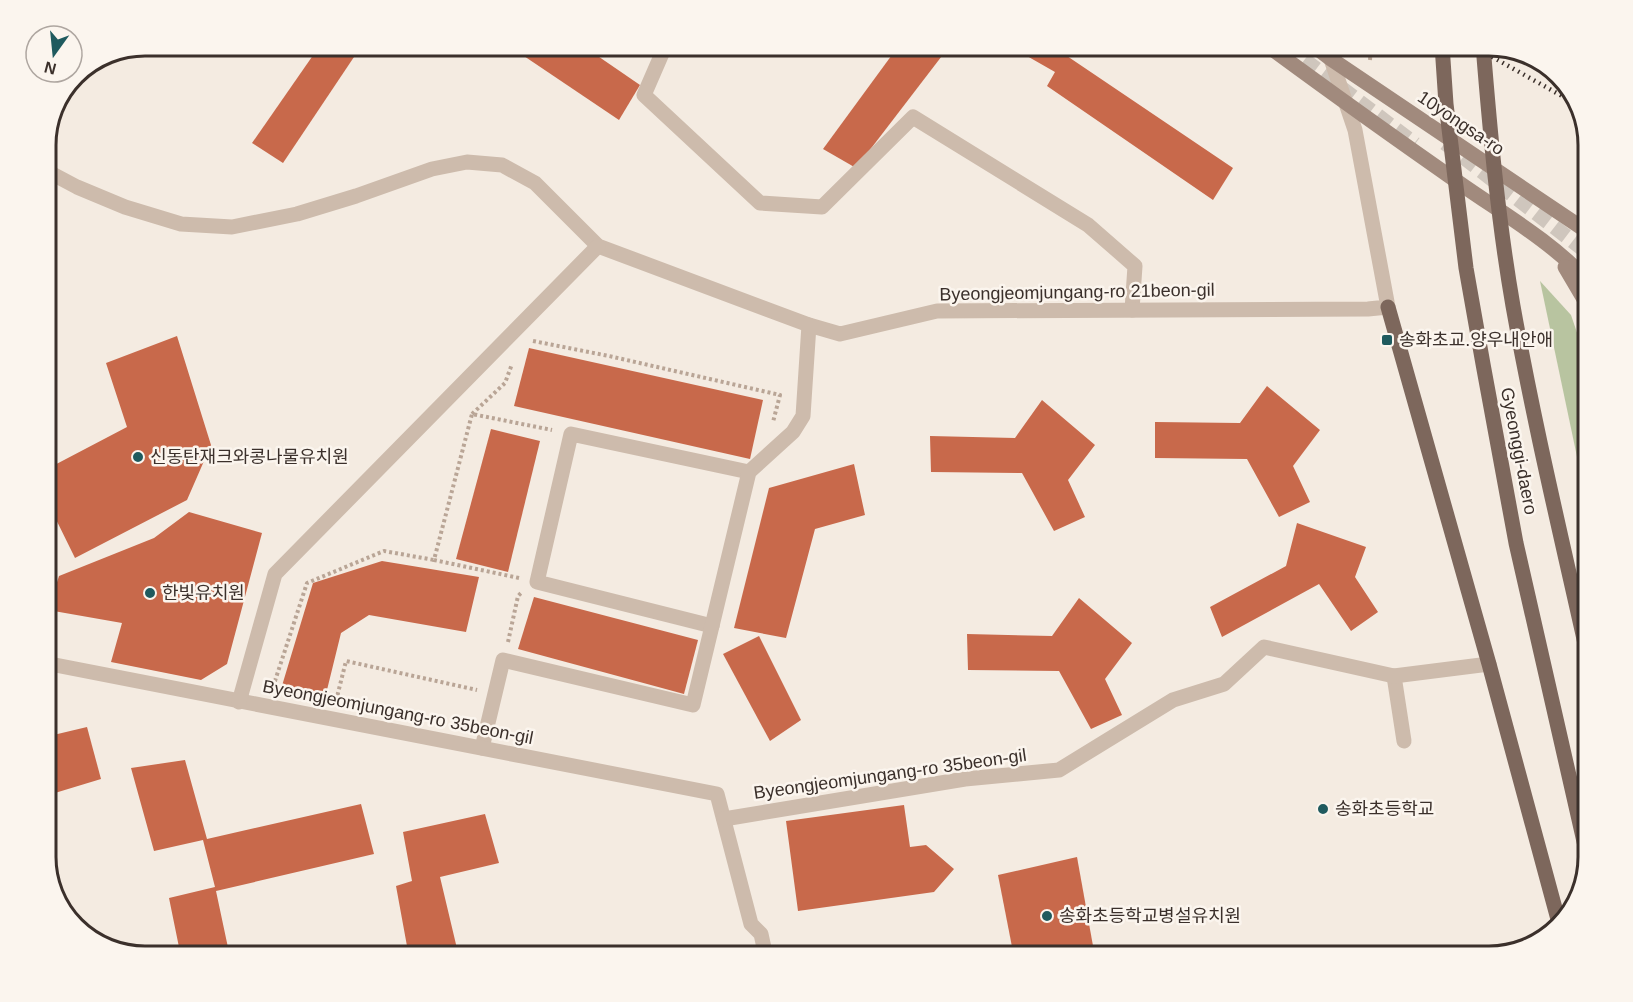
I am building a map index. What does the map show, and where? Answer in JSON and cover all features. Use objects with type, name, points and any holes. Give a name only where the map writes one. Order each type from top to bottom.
[{"type":"main road","name":"Gyeonggi-daero","points":[[1443,56],[1446,104],[1466,268],[1483,364],[1516,543],[1578,815]]},
{"type":"main road","name":"Gyeonggi-daero","points":[[1484,56],[1499,207],[1513,305],[1578,611]]},
{"type":"main road","points":[[1388,307],[1557,914]]},
{"type":"street","points":[[661,56],[644,95],[760,203],[822,207],[913,117],[1088,225],[1136,266],[1132,310]]},
{"type":"street","points":[[1281,56],[1347,105],[1536,237],[1577,270]]},
{"type":"street","name":"10yongsa-ro","points":[[1327,56],[1577,224]]},
{"type":"street","points":[[1331,59],[1355,130],[1388,307]]},
{"type":"street","name":"Byeongjeomjungang-ro 21beon-gil","points":[[56,176],[125,207],[181,224],[232,227],[297,214],[356,196],[432,168],[467,162],[502,165],[535,183],[598,246],[809,325],[840,334],[937,311],[1368,309],[1388,307]]},
{"type":"street","points":[[1536,237],[1562,260],[1577,287]]},
{"type":"street","points":[[239,702],[275,574],[598,246]]},
{"type":"street","points":[[482,748],[504,660],[693,705],[749,472],[793,432],[803,416],[809,325]]},
{"type":"street","points":[[712,626],[537,582],[571,434],[749,472]]},
{"type":"street","name":"Byeongjeomjungang-ro 35beon-gil","points":[[724,819],[965,779],[1059,770],[1173,700],[1224,684],[1264,646],[1394,676],[1489,664]]},
{"type":"street","name":"Byeongjeomjungang-ro 35beon-gil","points":[[56,665],[717,794],[751,924],[761,934],[764,946]]},
{"type":"street","points":[[1394,676],[1404,741]]},
{"type":"path","points":[[524,339],[780,395],[764,459]]},
{"type":"path","points":[[434,560],[472,414],[505,383],[515,355]]},
{"type":"path","points":[[472,414],[571,434]]},
{"type":"path","points":[[271,691],[307,583],[384,551],[537,582]]},
{"type":"path","points":[[504,660],[518,596],[537,582]]},
{"type":"path","points":[[335,704],[346,661],[479,690]]},
{"type":"green space","points":[[1540,281],[1571,315],[1577,333],[1577,459]]},
{"type":"building","points":[[313,56],[355,56],[283,163],[252,143]]},
{"type":"building","points":[[524,56],[598,56],[640,85],[619,120]]},
{"type":"building","points":[[891,56],[942,56],[856,168],[823,149]]},
{"type":"building","points":[[1027,56],[1067,56],[1233,168],[1213,200],[1047,86],[1055,72]]},
{"type":"building","name":"신동탄재크와콩나물유치원","points":[[177,336],[211,445],[187,500],[75,558],[56,519],[56,464],[127,427],[106,363]]},
{"type":"building","points":[[529,348],[763,400],[750,459],[514,406]]},
{"type":"building","points":[[1267,386],[1320,430],[1293,466],[1310,502],[1279,517],[1247,459],[1155,458],[1155,422],[1240,423]]},
{"type":"building","points":[[1042,400],[1095,445],[1068,480],[1085,517],[1054,531],[1022,473],[931,472],[930,436],[1015,438]]},
{"type":"building","points":[[491,429],[540,441],[508,572],[456,559]]},
{"type":"building","points":[[854,464],[865,515],[815,529],[786,638],[734,628],[769,488]]},
{"type":"building","name":"한빛유치원","points":[[189,512],[262,533],[227,664],[201,680],[111,662],[122,623],[56,611],[56,585],[59,576],[154,538]]},
{"type":"building","points":[[1297,523],[1366,547],[1355,577],[1378,612],[1351,631],[1319,584],[1222,637],[1210,607],[1286,566]]},
{"type":"building","points":[[382,561],[479,577],[466,632],[369,615],[341,633],[325,698],[281,689],[313,583]]},
{"type":"building","points":[[534,597],[698,640],[684,694],[518,649]]},
{"type":"building","points":[[1079,598],[1132,643],[1105,679],[1122,715],[1091,729],[1059,671],[968,670],[967,634],[1052,636]]},
{"type":"building","points":[[759,636],[801,720],[770,741],[723,654]]},
{"type":"building","points":[[87,727],[101,779],[56,793],[56,734]]},
{"type":"building","points":[[185,760],[207,839],[361,804],[374,854],[216,891],[228,946],[179,946],[169,898],[215,887],[203,840],[154,851],[131,768]]},
{"type":"building","points":[[904,805],[910,847],[926,845],[954,869],[934,892],[798,911],[786,821]]},
{"type":"building","points":[[485,814],[499,863],[440,877],[456,946],[407,946],[396,886],[412,881],[403,832]]},
{"type":"building","name":"송화초등학교병설유치원","points":[[1077,857],[1093,946],[1012,946],[998,875]]},
{"type":"tunnel","points":[[1299,56],[1415,144]]},
{"type":"tunnel","points":[[1445,143],[1577,245]]},
{"type":"railway","points":[[1491,56],[1564,97]]},
{"type":"place","name":"송화초교.양우내안애","points":[[1387,340]]},
{"type":"place","name":"신동탄재크와콩나물유치원","points":[[138,457]]},
{"type":"place","name":"한빛유치원","points":[[150,593]]},
{"type":"place","name":"송화초등학교","points":[[1323,809]]},
{"type":"place","name":"송화초등학교병설유치원","points":[[1047,916]]}]
